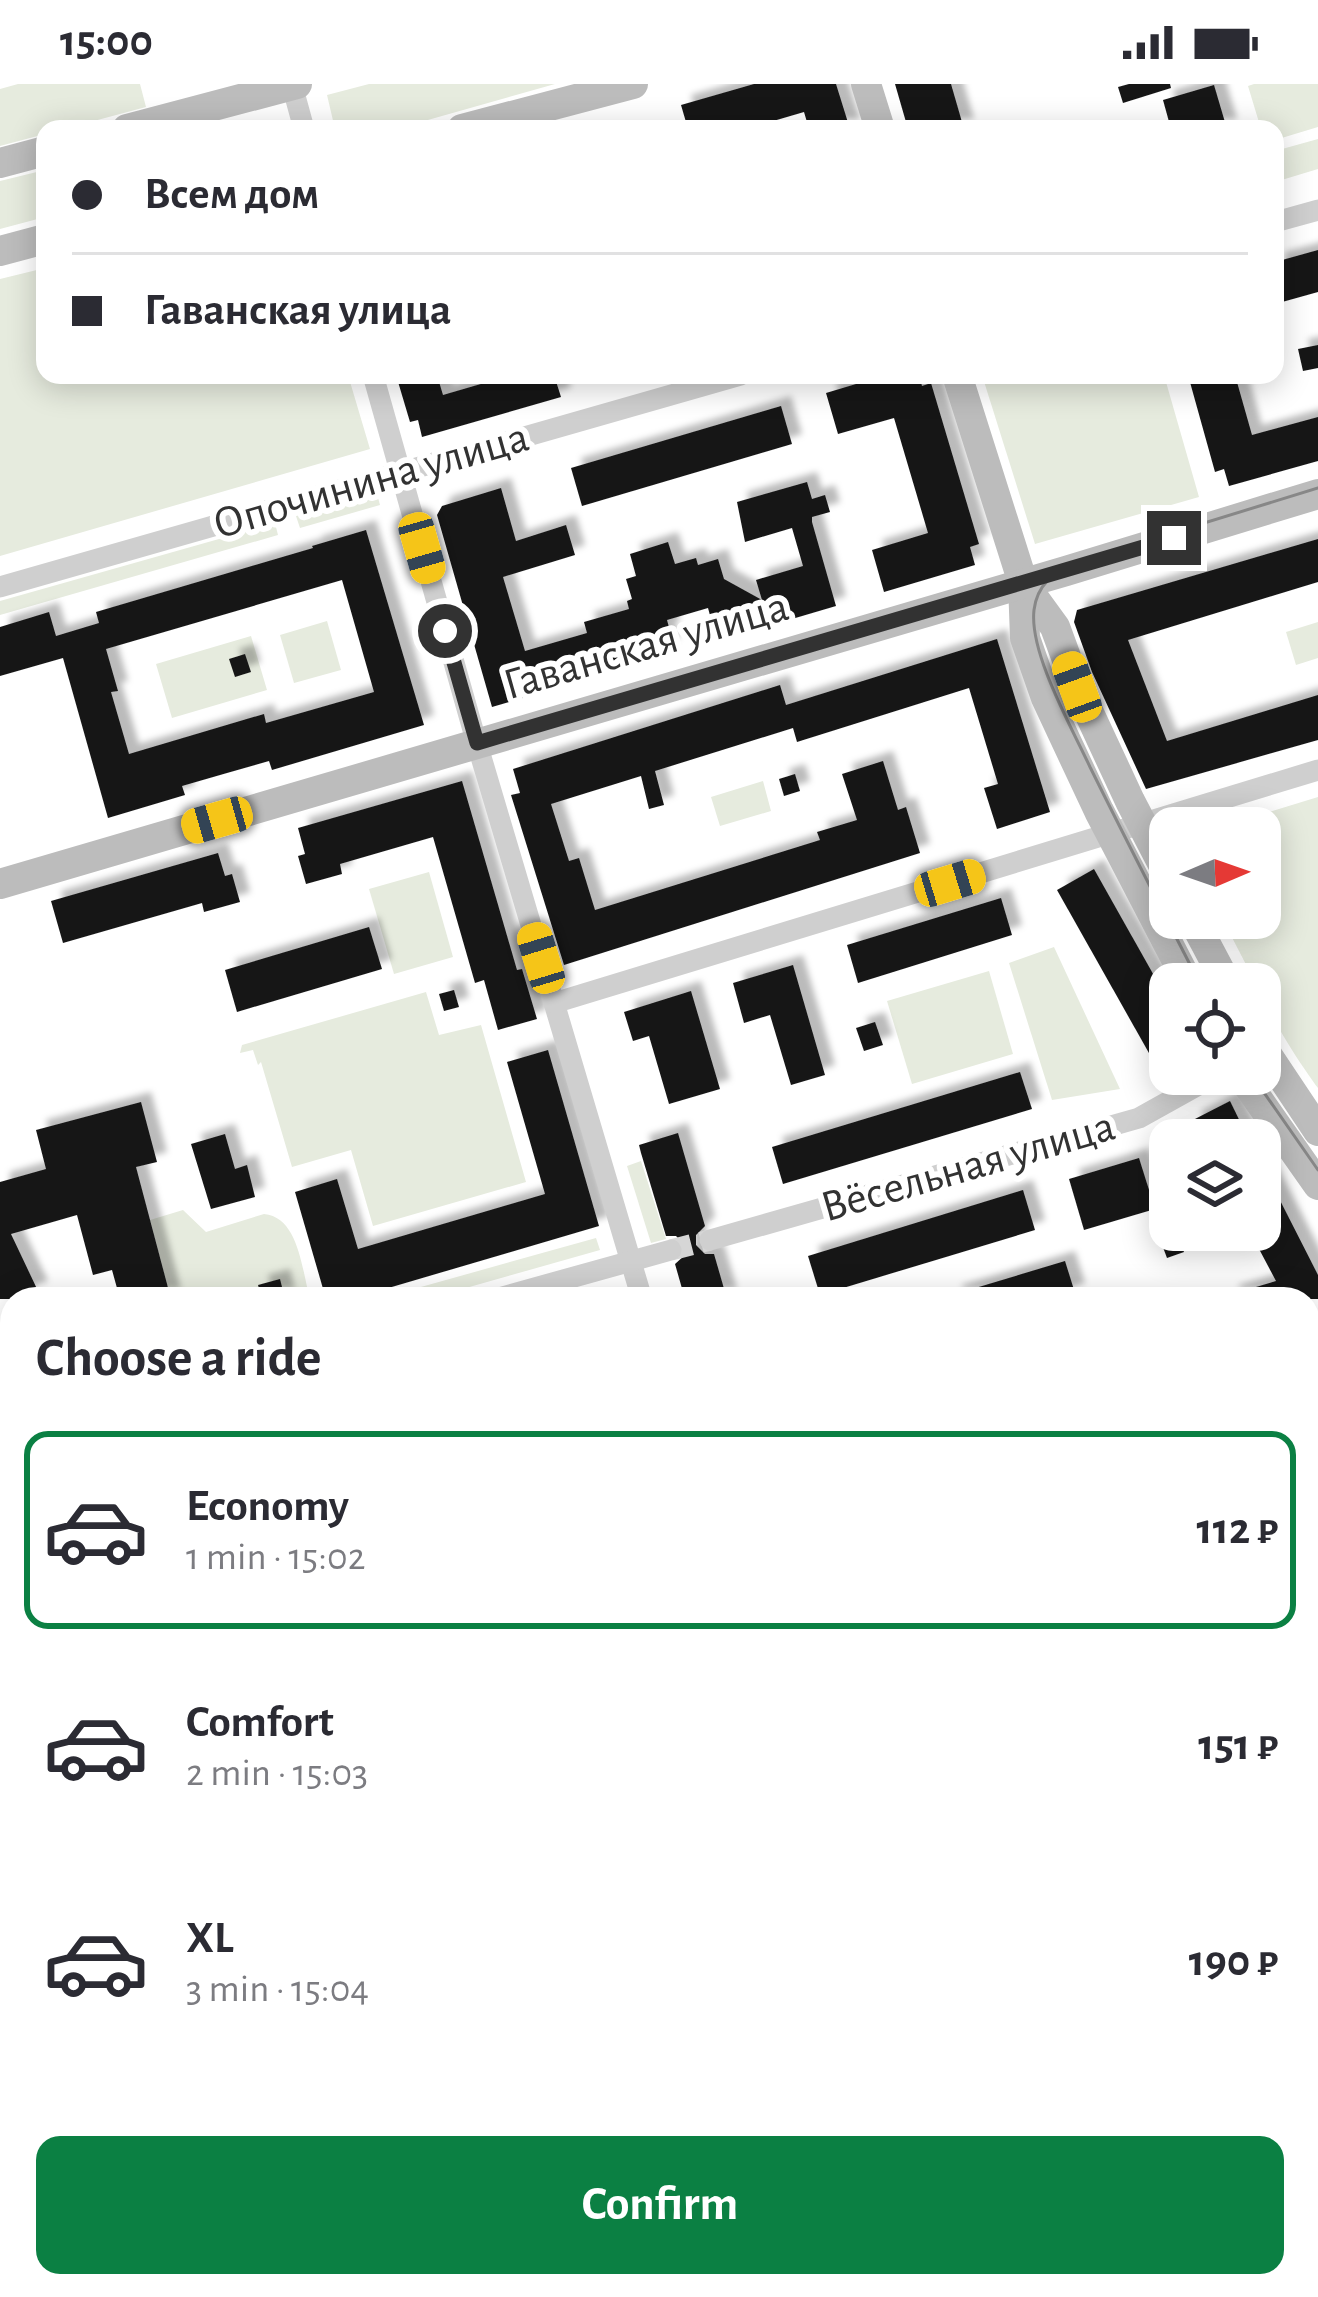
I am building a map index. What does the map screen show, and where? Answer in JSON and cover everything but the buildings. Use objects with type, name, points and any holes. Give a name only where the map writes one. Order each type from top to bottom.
[{"type":"main road","points":[[496,120],[633,84]]},
{"type":"main road","points":[[866,84],[877,120]]},
{"type":"main road","points":[[161,120],[295,85]]},
{"type":"main road","points":[[0,163],[36,153]]},
{"type":"main road","points":[[0,251],[36,241]]},
{"type":"main road","points":[[960,384],[1024,583],[1025,638],[1046,698],[1178,963]]},
{"type":"main road","name":"Гаванская улица","points":[[0,884],[1318,494]]},
{"type":"main road","points":[[1024,583],[1055,627],[1077,687],[1149,838]]},
{"type":"main road","points":[[1281,1076],[1318,1131]]},
{"type":"main road","points":[[1255,1095],[1318,1186]]},
{"type":"street","points":[[295,85],[302,120]]},
{"type":"street","points":[[1284,219],[1318,210]]},
{"type":"street","points":[[376,384],[639,1287]]},
{"type":"street","name":"Опочинина улица","points":[[0,587],[709,384]]},
{"type":"street","points":[[554,1003],[1318,770]]},
{"type":"street","name":"Вёсельная улица","points":[[710,1240],[1139,1118],[1180,1095]]},
{"type":"street","points":[[538,1287],[671,1250]]},
{"type":"shaded area","points":[[18,84],[140,84],[146,107],[98,120],[36,120],[36,136],[0,146],[0,89]]},
{"type":"shaded area","points":[[369,84],[555,84],[428,120],[333,120],[327,95]]},
{"type":"shaded area","points":[[1318,84],[1318,127],[1284,137],[1284,120],[1258,120],[1248,86]]},
{"type":"shaded area","points":[[1318,139],[1318,169],[1284,179],[1284,148]]},
{"type":"shaded area","points":[[36,172],[36,219],[0,229],[0,181]]},
{"type":"shaded area","points":[[36,270],[36,384],[351,384],[370,449],[0,556],[0,279]]},
{"type":"shaded area","points":[[985,384],[1167,384],[1199,497],[1035,544]]},
{"type":"shaded area","points":[[377,494],[380,505],[300,528],[296,516]]},
{"type":"shaded area","points":[[275,523],[278,535],[0,615],[0,601]]},
{"type":"shaded area","points":[[327,621],[341,670],[294,683],[280,635]]},
{"type":"shaded area","points":[[1318,622],[1318,658],[1296,665],[1286,632]]},
{"type":"shaded area","points":[[251,636],[267,690],[172,718],[156,664]]},
{"type":"shaded area","points":[[763,781],[771,811],[720,826],[711,797]]},
{"type":"shaded area","points":[[1318,797],[1318,1088],[1281,1031],[1281,963],[1245,963],[1233,939],[1281,939],[1281,808]]},
{"type":"shaded area","points":[[429,872],[453,957],[394,974],[369,889]]},
{"type":"shaded area","points":[[1054,947],[1120,1089],[1052,1100],[1009,963]]},
{"type":"shaded area","points":[[989,971],[1013,1054],[912,1084],[887,1001]]},
{"type":"shaded area","points":[[426,992],[439,1035],[481,1025],[526,1182],[373,1226],[351,1150],[292,1167],[261,1062],[258,1065],[253,1050],[240,1053],[242,1045]]},
{"type":"shaded area","points":[[641,1161],[666,1239],[651,1243],[627,1166]]},
{"type":"shaded area","points":[[183,1210],[206,1232],[264,1214],[276,1217],[292,1235],[307,1287],[168,1287],[150,1220]]},
{"type":"shaded area","points":[[596,1238],[600,1250],[469,1287],[421,1287]]},
{"type":"tunnel","points":[[671,1250],[710,1240]]},
{"type":"tram line","points":[[1189,963],[1053,690],[1034,627],[1036,601],[1047,581],[1074,563],[1318,488]]},
{"type":"tram line","points":[[1266,1095],[1318,1170]]},
{"type":"route","points":[[445,631],[477,743],[1174,538]]}]
